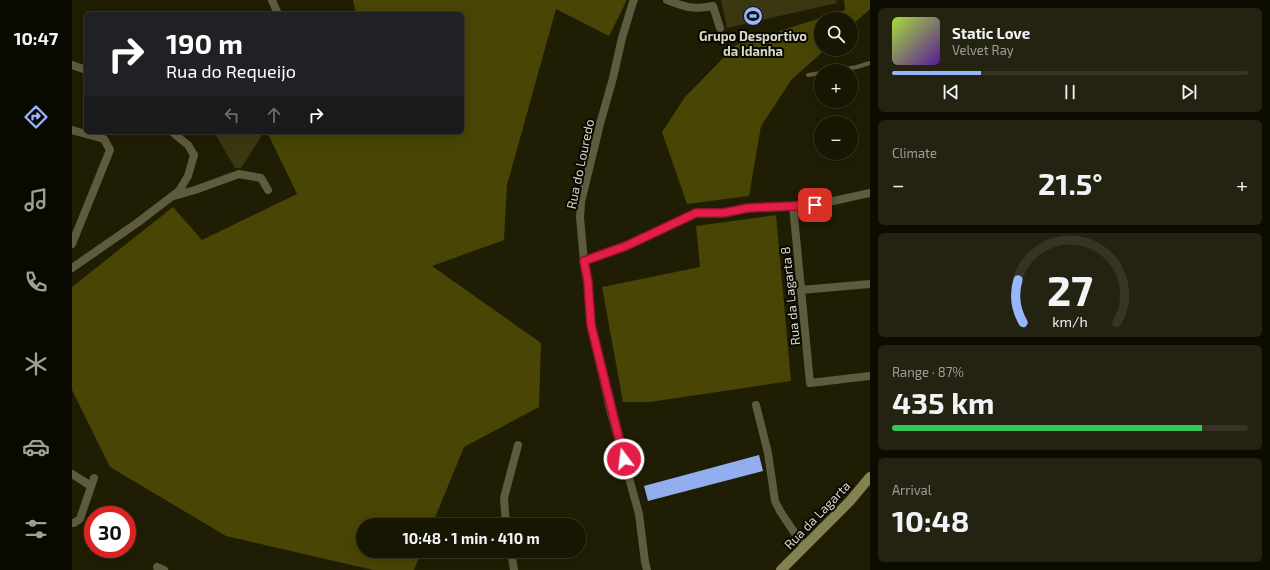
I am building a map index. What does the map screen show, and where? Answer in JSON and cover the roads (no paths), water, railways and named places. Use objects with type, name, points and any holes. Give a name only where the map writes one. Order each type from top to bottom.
[{"type":"street","points":[[272,0],[277,12]]},
{"type":"street","name":"Rua do Louredo","points":[[634,0],[622,38],[600,124],[581,202],[580,218],[584,261],[588,282],[591,325],[611,413],[639,514],[647,570]]},
{"type":"street","points":[[667,0],[688,8],[700,9],[713,6],[720,28]]},
{"type":"street","points":[[72,65],[84,69]]},
{"type":"street","points":[[72,130],[84,133]]},
{"type":"street","points":[[72,244],[110,150],[104,139],[86,134]]},
{"type":"street","points":[[72,268],[137,223],[179,191],[188,176],[194,155],[188,145],[174,134]]},
{"type":"street","points":[[170,198],[239,174],[261,178],[268,190]]},
{"type":"street","points":[[584,261],[626,246],[696,213],[723,213],[748,208],[815,205],[870,193]]},
{"type":"street","name":"Rua da Lagarta 8","points":[[793,206],[810,383],[870,376]]},
{"type":"street","points":[[801,290],[870,284]]},
{"type":"street","points":[[756,405],[768,453],[775,501],[804,547]]},
{"type":"street","points":[[505,518],[504,498],[518,444]]},
{"type":"street","points":[[72,474],[93,482],[80,519],[72,523]]},
{"type":"street","name":"Rua da Lagarta","points":[[781,570],[850,501],[870,477]]},
{"type":"street","points":[[512,558],[514,570]]},
{"type":"lane","points":[[858,67],[870,63]]},
{"type":"lane","points":[[808,74],[814,74]]},
{"type":"place","name":"Grupo Desportivo da Idanha","points":[[753,16]]}]
